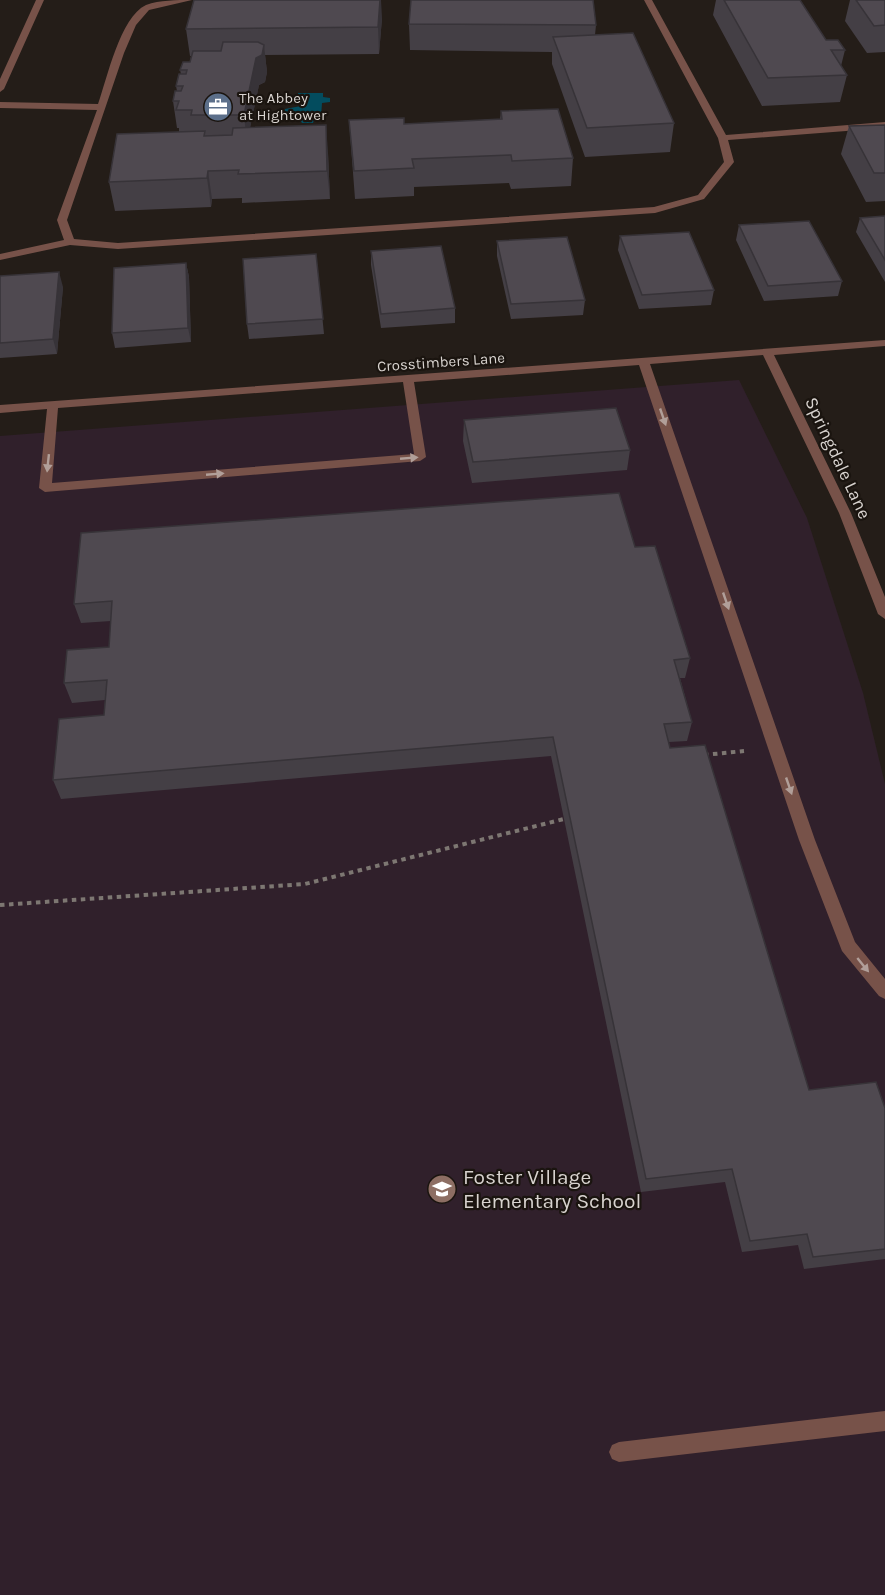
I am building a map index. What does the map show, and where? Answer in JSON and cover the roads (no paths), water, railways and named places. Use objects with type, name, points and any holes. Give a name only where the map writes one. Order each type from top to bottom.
[{"type":"street","points":[[0,89],[40,0]]},
{"type":"street","points":[[70,242],[62,220],[130,27],[144,9],[168,2],[188,0]]},
{"type":"street","points":[[0,257],[70,242],[118,246],[655,210],[701,197],[729,162],[723,138],[648,0]]},
{"type":"street","points":[[0,105],[102,106]]},
{"type":"street","points":[[723,138],[885,125]]},
{"type":"street","name":"Crosstimbers Lane","points":[[0,409],[885,343]]},
{"type":"street","name":"Springdale Lane","points":[[767,352],[845,513],[885,614]]},
{"type":"street","points":[[644,362],[811,850],[848,946],[885,991]]},
{"type":"street","points":[[53,405],[45,488],[420,457],[408,379]]},
{"type":"street","points":[[619,1452],[885,1421]]},
{"type":"water","points":[[298,93],[323,93],[323,97],[330,98],[330,102],[322,103],[321,117],[314,119],[313,123],[302,123],[298,117],[284,114],[285,109],[301,106],[302,98],[298,97]]},
{"type":"place","name":"The Abbey at Hightower","points":[[218,107]]},
{"type":"place","name":"Foster Village Elementary School","points":[[442,1189]]}]
